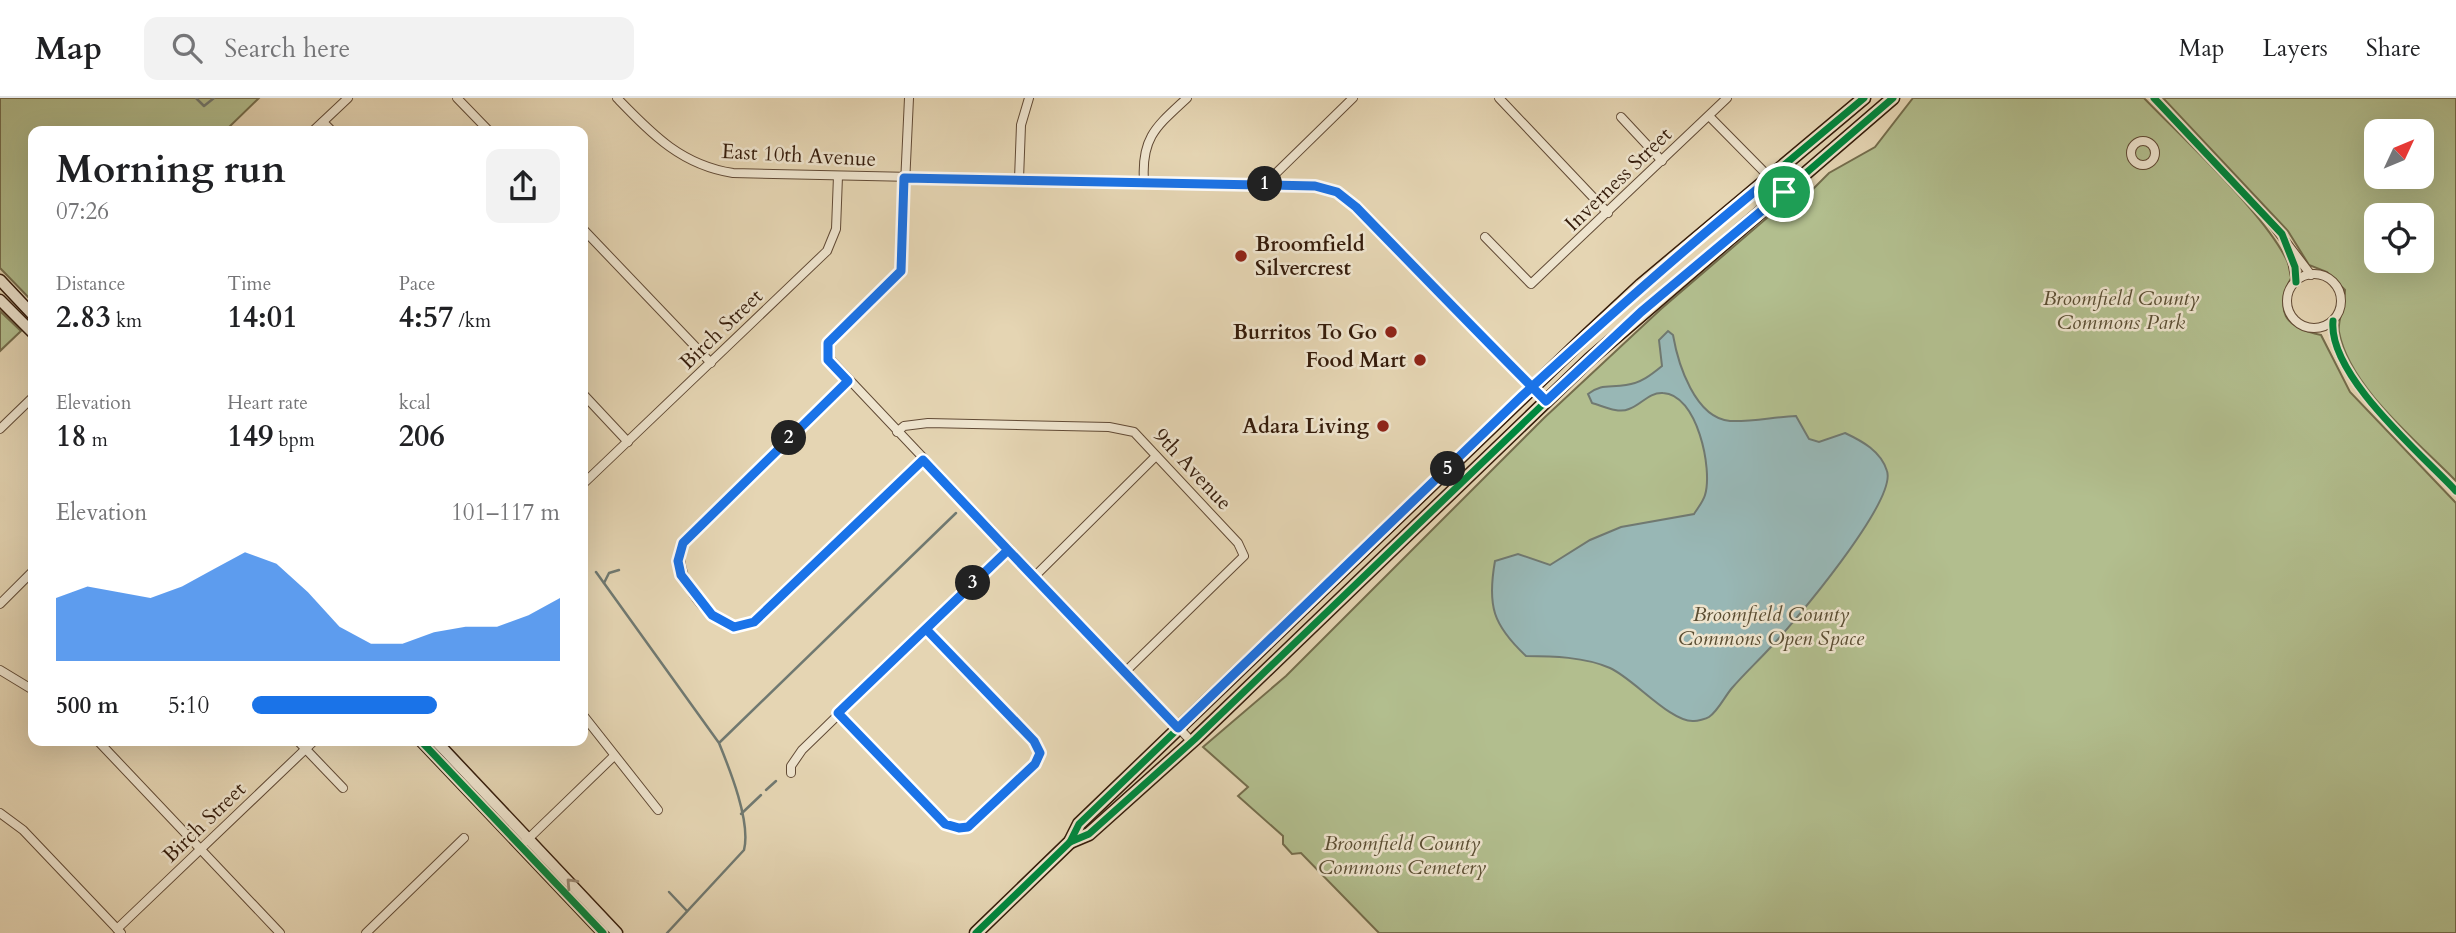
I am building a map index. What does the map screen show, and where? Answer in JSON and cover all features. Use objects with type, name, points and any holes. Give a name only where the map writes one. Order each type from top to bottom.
[{"type":"main road","points":[[976,933],[1070,842],[1079,824],[1532,387],[1641,285],[1864,98]]},
{"type":"main road","points":[[1070,842],[1089,834],[1192,742],[1546,401],[1667,289],[1893,98]]},
{"type":"main road","points":[[0,280],[28,309]]},
{"type":"main road","points":[[0,300],[28,328]]},
{"type":"main road","points":[[426,746],[617,933]]},
{"type":"main road","points":[[440,746],[603,933]]},
{"type":"street","points":[[319,126],[348,98]]},
{"type":"street","points":[[457,98],[484,126]]},
{"type":"street","name":"East 10th Avenue","points":[[617,98],[676,154],[705,167],[733,173],[1315,186],[1343,196],[1546,401]]},
{"type":"street","points":[[909,98],[901,271],[828,343],[828,360],[1192,742]]},
{"type":"street","points":[[1019,179],[1021,125],[1029,98]]},
{"type":"street","points":[[1144,181],[1145,150],[1151,134],[1187,98]]},
{"type":"street","points":[[1265,184],[1353,98]]},
{"type":"street","name":"Inverness Street","points":[[1485,237],[1531,284],[1727,98]]},
{"type":"street","points":[[2154,98],[2267,217],[2311,275]]},
{"type":"street","points":[[1505,100],[1608,213]]},
{"type":"street","points":[[1709,116],[1784,192]]},
{"type":"street","points":[[1621,117],[1662,160]]},
{"type":"street","points":[[323,122],[327,126]]},
{"type":"street","name":"Birch Street","points":[[588,479],[827,251],[836,229],[838,176]]},
{"type":"street","points":[[588,234],[711,363]]},
{"type":"street","points":[[2290,250],[2296,282]]},
{"type":"street","points":[[2333,321],[2318,328],[2299,324],[2289,311],[2288,293],[2296,282],[2311,275],[2325,276],[2337,287],[2341,303],[2333,321],[2339,354]]},
{"type":"street","points":[[2318,328],[2339,354],[2359,388],[2456,491]]},
{"type":"street","points":[[848,381],[683,543],[678,561],[681,575],[702,602],[724,624],[734,627],[754,622],[923,460]]},
{"type":"street","points":[[588,399],[628,442]]},
{"type":"street","points":[[0,429],[28,402]]},
{"type":"street","name":"9th Avenue","points":[[897,432],[904,426],[928,423],[1108,427],[1131,430],[1156,456],[1238,543],[1244,556],[1125,672]]},
{"type":"street","points":[[1034,577],[1156,456]]},
{"type":"street","points":[[791,773],[791,766],[802,750],[838,713],[1008,550]]},
{"type":"street","points":[[0,604],[28,576]]},
{"type":"street","points":[[838,713],[945,824],[959,828],[971,824],[1035,764],[1040,753],[1034,741],[926,629]]},
{"type":"street","points":[[0,670],[28,687]]},
{"type":"street","points":[[588,722],[658,810]]},
{"type":"street","points":[[103,746],[281,933]]},
{"type":"street","points":[[302,746],[343,788]]},
{"type":"street","name":"Birch Street","points":[[119,931],[309,746]]},
{"type":"street","points":[[524,843],[614,756]]},
{"type":"street","points":[[0,813],[23,830],[119,931]]},
{"type":"street","points":[[366,933],[464,838]]},
{"type":"green space","points":[[0,98],[259,98],[230,126],[28,126],[28,297],[0,268]]},
{"type":"green space","name":"Broomfield County Commons Open Space","points":[[1913,98],[2144,98],[2228,184],[2271,235],[2285,257],[2292,276],[2284,299],[2286,316],[2298,327],[2321,335],[2350,392],[2456,503],[2456,933],[1379,933],[1301,853],[1292,854],[1283,844],[1283,836],[1238,796],[1248,787],[1203,747],[1286,676],[1544,418],[1661,309],[1802,188],[1808,194],[1829,173],[1875,147]]},
{"type":"green space","points":[[2163,98],[2456,98],[2456,481],[2387,412],[2356,373],[2345,353],[2339,332],[2345,290],[2327,272],[2309,265],[2288,231]]},
{"type":"green space","points":[[0,311],[21,331],[0,351]]},
{"type":"water","points":[[1668,331],[1673,335],[1690,388],[1707,410],[1718,418],[1738,421],[1796,416],[1809,439],[1819,442],[1845,433],[1876,452],[1887,471],[1886,486],[1876,508],[1820,590],[1732,688],[1715,711],[1708,718],[1695,721],[1674,715],[1619,673],[1600,664],[1579,659],[1526,656],[1500,624],[1495,614],[1492,590],[1495,561],[1518,554],[1550,565],[1590,540],[1621,527],[1694,514],[1705,495],[1707,468],[1700,435],[1685,406],[1675,397],[1658,393],[1629,409],[1615,410],[1592,403],[1588,394],[1602,387],[1636,382],[1662,366],[1659,340]]},
{"type":"waterway","points":[[196,98],[204,106],[214,98]]},
{"type":"waterway","points":[[720,742],[956,513]]},
{"type":"waterway","points":[[604,583],[609,573],[619,570]]},
{"type":"waterway","points":[[596,572],[719,743],[734,781],[745,825],[744,850],[667,933]]},
{"type":"waterway","points":[[766,790],[776,781]]},
{"type":"waterway","points":[[741,814],[761,795]]},
{"type":"waterway","points":[[669,892],[687,911]]},
{"type":"cycle path","points":[[976,933],[1070,842],[1079,824],[1582,340],[1641,285],[1864,98]]},
{"type":"cycle path","points":[[1070,842],[1089,834],[1195,739],[1590,359],[1893,98]]},
{"type":"cycle path","points":[[2154,98],[2282,234],[2295,267],[2296,282]]},
{"type":"cycle path","points":[[2333,321],[2335,342],[2345,365],[2360,388],[2400,435],[2456,491]]},
{"type":"cycle path","points":[[426,746],[603,933]]},
{"type":"place","name":"Broomfield Silvercrest","points":[[1241,256]]},
{"type":"place","name":"Burritos To Go","points":[[1391,332]]},
{"type":"place","name":"Food Mart","points":[[1420,360]]},
{"type":"place","name":"Adara Living","points":[[1383,426]]},
{"type":"route","points":[[1784,192],[1641,312],[1546,401],[1532,387],[1489,344],[1356,207],[1332,190],[1315,186],[1154,180],[904,178],[901,271],[829,341],[826,349],[828,360],[848,381],[683,543],[678,561],[681,575],[717,620],[734,627],[754,622],[923,460],[1008,550],[838,713],[945,824],[959,828],[968,827],[1035,764],[1040,753],[1034,741],[926,629],[1008,550],[1178,728],[1522,396],[1532,387],[1546,374],[1641,285],[1771,178],[1784,192]]},
{"type":"park label","name":"Broomfield County Commons Park","points":[[2121,310]]},
{"type":"park label","name":"Broomfield County Commons Cemetery","points":[[1402,855]]}]
